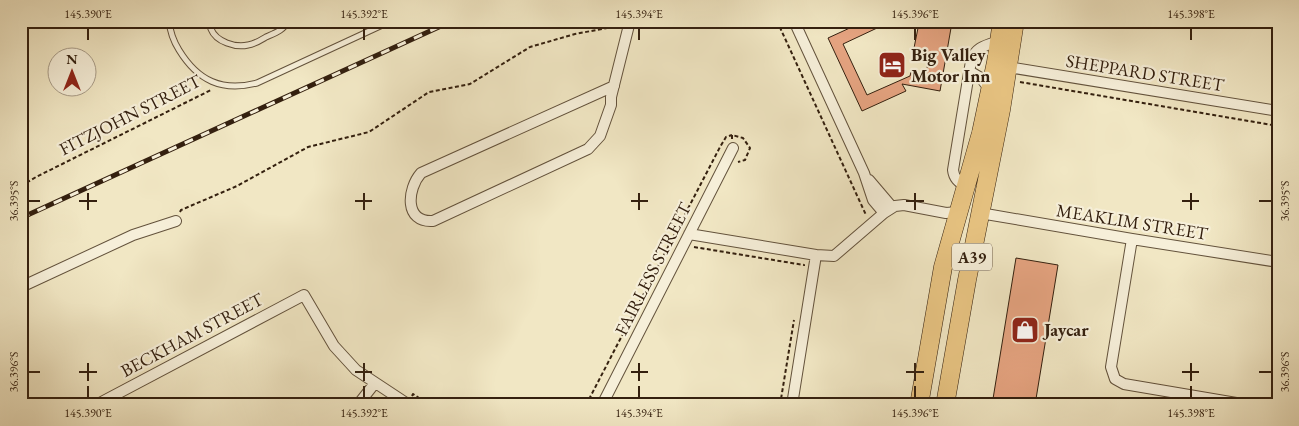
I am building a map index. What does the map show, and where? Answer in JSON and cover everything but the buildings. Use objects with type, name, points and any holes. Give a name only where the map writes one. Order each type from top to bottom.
[{"type":"highway","name":"A39","points":[[919,405],[943,267],[981,133],[1002,21]]},
{"type":"highway","name":"A39","points":[[945,405],[1016,21]]},
{"type":"highway","points":[[958,212],[980,213]]},
{"type":"street","points":[[794,21],[864,173],[873,200],[888,210]]},
{"type":"street","points":[[614,86],[421,173],[414,181],[410,206],[414,214],[426,221],[433,221],[588,149],[600,136],[611,105],[611,97],[614,86],[627,22]]},
{"type":"street","points":[[966,187],[956,180],[953,170],[972,56],[985,45],[999,41]]},
{"type":"street","name":"SHEPPARD STREET","points":[[1008,67],[1277,111]]},
{"type":"street","points":[[969,71],[981,78],[990,90]]},
{"type":"street","points":[[1277,111],[1278,100]]},
{"type":"street","name":"FAIRLESS STREET","points":[[602,405],[733,148]]},
{"type":"street","points":[[689,234],[816,256],[834,256],[888,210],[899,205],[946,213],[958,212]]},
{"type":"street","name":"MEAKLIM STREET","points":[[980,213],[1278,262]]},
{"type":"street","points":[[21,287],[133,235],[176,221]]},
{"type":"street","points":[[1132,239],[1110,367],[1115,379],[1124,384],[1248,405]]},
{"type":"street","points":[[792,405],[816,256]]},
{"type":"street","name":"BECKHAM STREET","points":[[96,405],[304,295],[334,346],[356,370],[375,383]]},
{"type":"street","points":[[356,405],[375,383],[409,405]]},
{"type":"lane","points":[[169,21],[175,41],[188,64],[203,78],[221,85]]},
{"type":"lane","points":[[210,21],[211,29],[216,36],[223,41],[241,46],[250,45],[280,31],[286,26],[288,21]]},
{"type":"lane","name":"FITZJOHN STREET","points":[[221,85],[240,87],[257,83],[391,21]]},
{"type":"path","points":[[778,21],[867,216]]},
{"type":"path","points":[[176,221],[181,210],[237,186],[308,147],[369,132],[429,92],[470,84],[530,47],[575,34],[618,26],[627,22]]},
{"type":"path","points":[[1020,82],[1278,126]]},
{"type":"path","name":"FITZJOHN STREET","points":[[21,186],[221,85]]},
{"type":"path","points":[[732,135],[733,148]]},
{"type":"path","points":[[586,405],[720,147],[726,137],[732,135],[743,138],[750,148],[745,160],[736,162]]},
{"type":"path","points":[[692,246],[804,265]]},
{"type":"path","points":[[780,405],[794,321]]},
{"type":"railway","points":[[21,218],[452,21]]},
{"type":"place","name":"Big Valley Motor Inn","points":[[892,65]]},
{"type":"place","name":"Jaycar","points":[[1025,330]]}]
